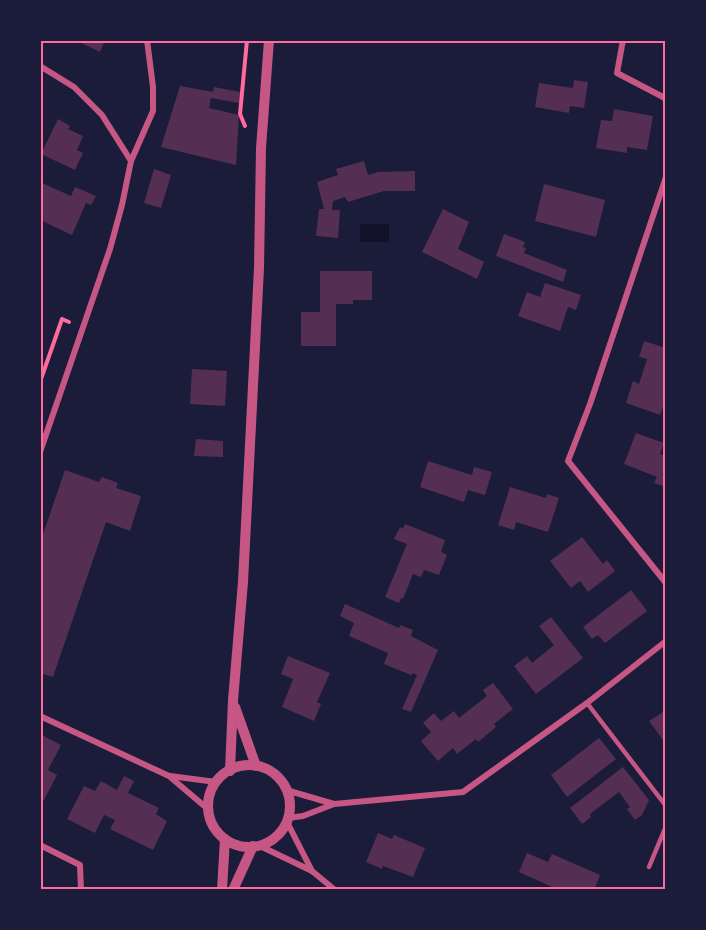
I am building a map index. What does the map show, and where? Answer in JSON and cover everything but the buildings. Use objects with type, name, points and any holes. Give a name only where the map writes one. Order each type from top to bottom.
[{"type":"street","points":[[40,452],[110,249],[131,161],[153,111],[153,87],[147,40]]},
{"type":"street","points":[[230,771],[233,700],[243,582],[259,268],[261,148],[269,40]]},
{"type":"street","points":[[623,40],[617,73],[666,100]]},
{"type":"street","points":[[40,66],[75,87],[102,115],[131,161]]},
{"type":"street","points":[[666,177],[590,404],[568,461],[666,583]]},
{"type":"street","points":[[287,820],[334,804],[463,792],[587,703],[666,641]]},
{"type":"street","points":[[233,700],[256,766]]},
{"type":"street","points":[[40,716],[169,776],[209,810]]},
{"type":"street","points":[[233,890],[257,846],[276,837],[287,820],[290,800],[286,790],[279,778],[269,770],[256,766],[242,766],[230,771],[216,782],[209,800],[209,810],[216,831],[235,844],[257,846],[312,871],[335,890]]},
{"type":"street","points":[[169,776],[216,782]]},
{"type":"street","points":[[286,790],[334,804]]},
{"type":"street","points":[[287,820],[312,871]]},
{"type":"street","points":[[222,890],[225,839]]},
{"type":"street","points":[[40,845],[80,865],[81,890]]},
{"type":"lane","points":[[587,703],[666,806]]},
{"type":"lane","points":[[649,867],[666,826]]},
{"type":"path","points":[[40,382],[62,319],[83,327]]},
{"type":"shaded area","points":[[360,224],[389,224],[389,242],[360,242]]}]
